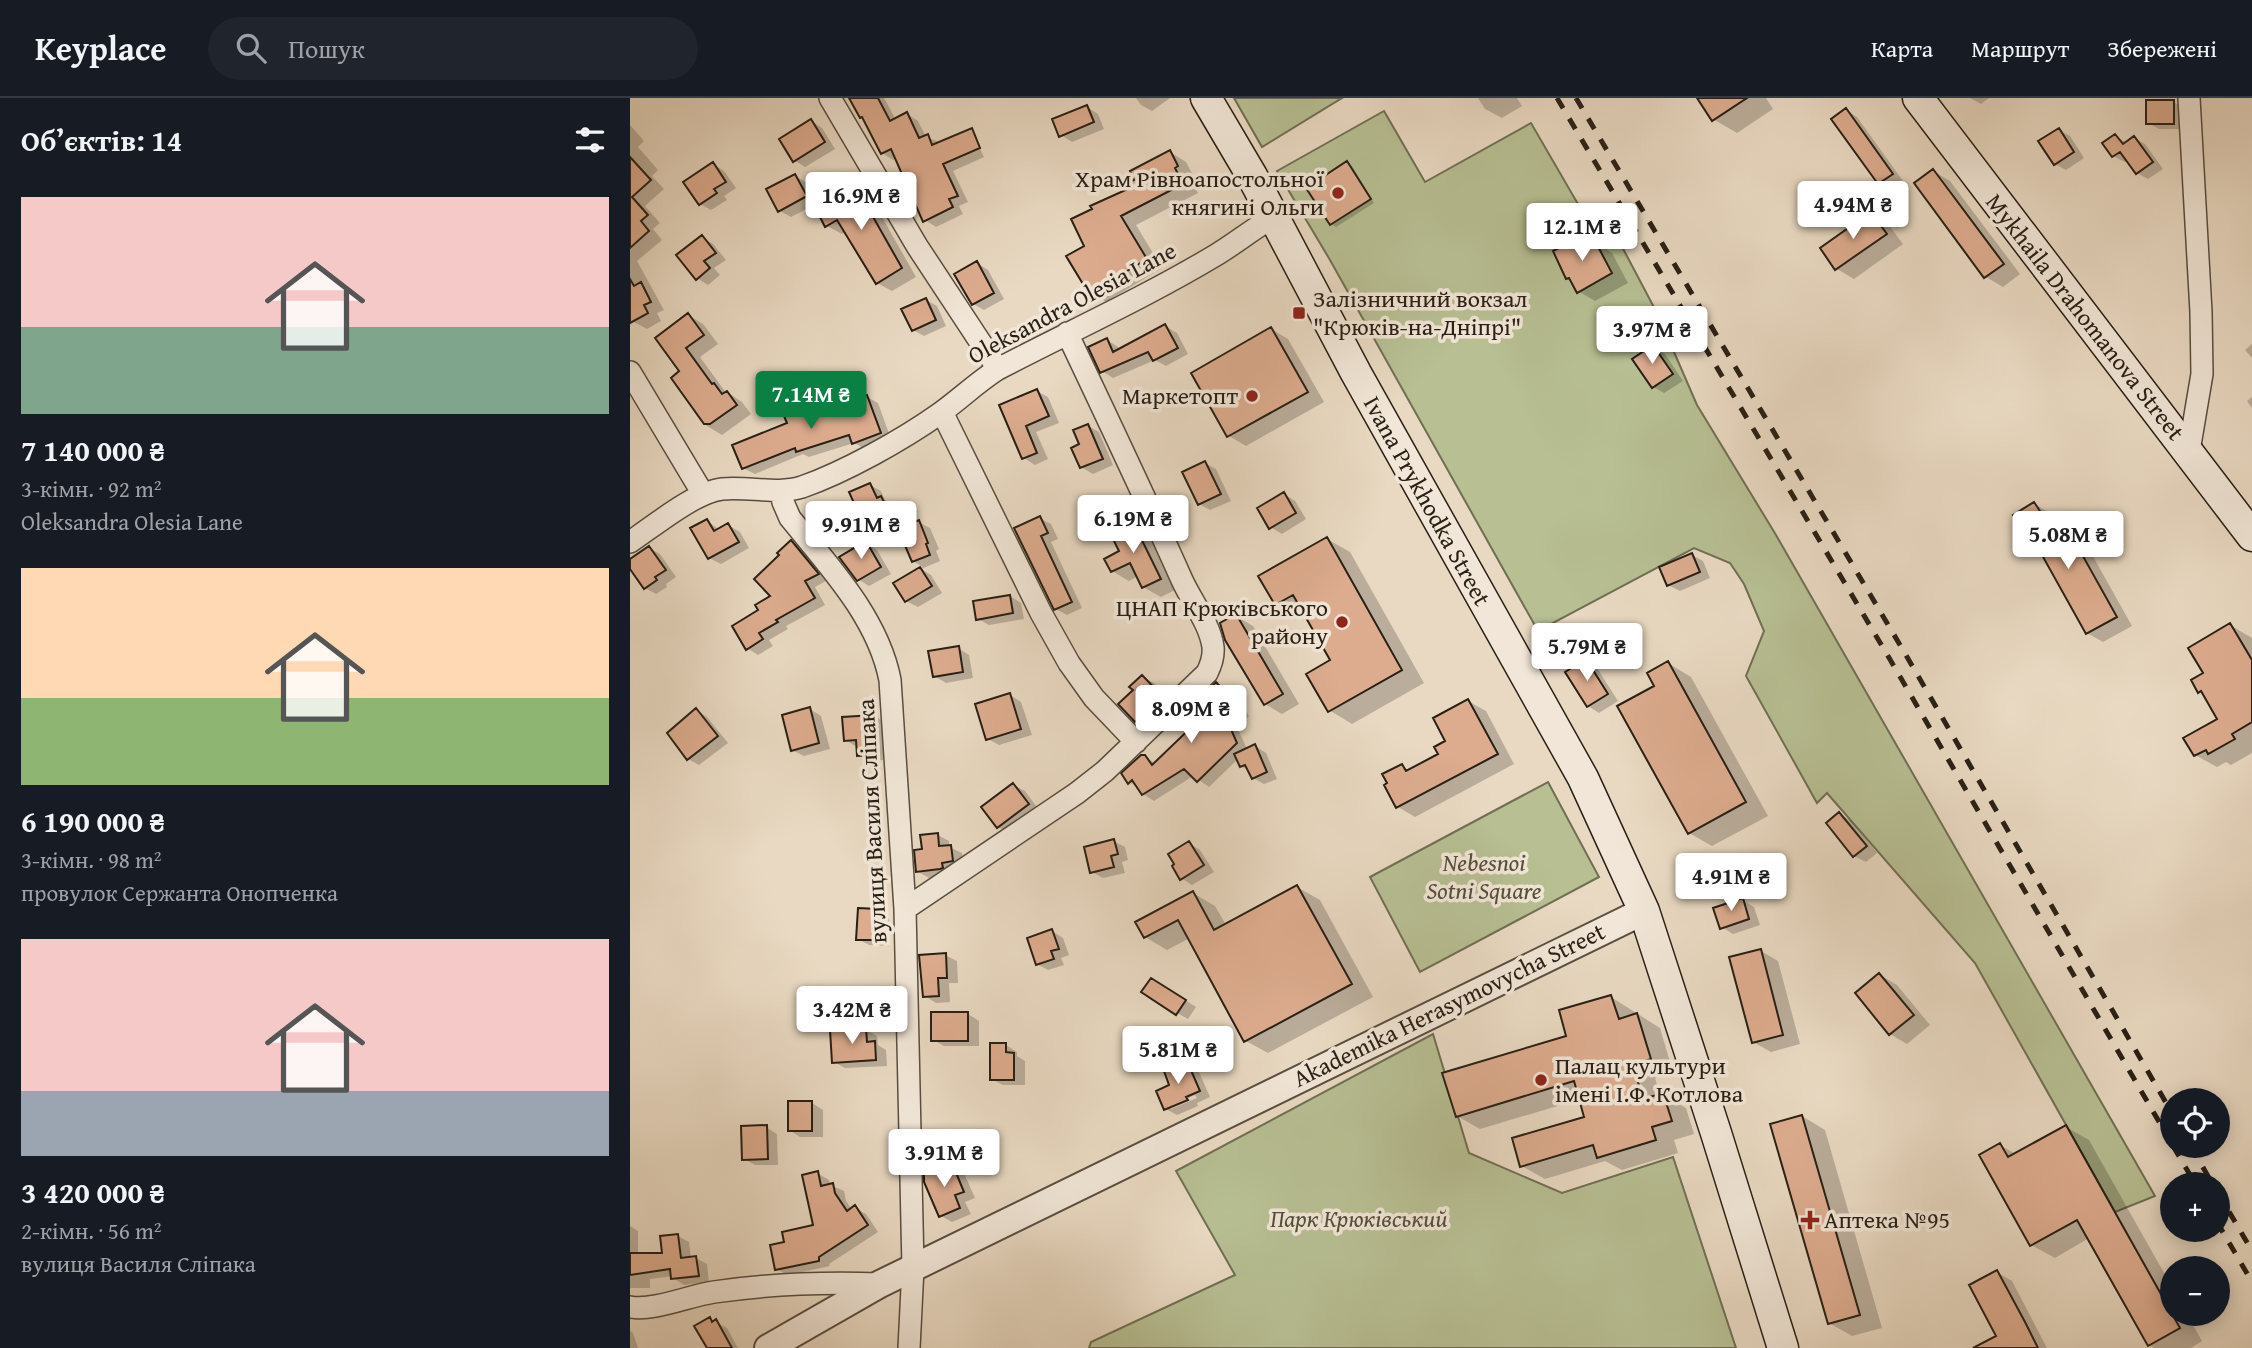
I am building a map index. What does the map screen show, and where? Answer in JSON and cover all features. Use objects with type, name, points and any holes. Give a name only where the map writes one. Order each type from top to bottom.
[{"type":"main road","name":"Ivana Prykhodka Street","points":[[1206,98],[1583,778],[1644,911],[1783,1348]]},
{"type":"main road","name":"Mykhaila Drahomanova Street","points":[[1918,98],[2252,536]]},
{"type":"street","points":[[830,98],[917,246],[998,369]]},
{"type":"street","points":[[2189,98],[2202,373],[2189,451]]},
{"type":"street","name":"Oleksandra Olesia Lane","points":[[630,542],[703,494],[719,489],[781,491],[802,487],[860,461],[942,412],[975,383],[998,369],[1219,254],[1274,217]]},
{"type":"street","points":[[905,909],[1077,793],[1136,742],[1207,673],[1212,664],[1213,647],[1206,625],[1191,600],[1150,506],[1067,333]]},
{"type":"street","points":[[630,372],[703,494]]},
{"type":"street","points":[[942,412],[1041,613],[1069,663],[1094,698],[1136,742]]},
{"type":"street","name":"вулиця Василя Сліпака","points":[[781,491],[790,518],[866,617],[884,652],[890,680],[905,909],[913,1268],[909,1348]]},
{"type":"street","name":"Akademika Herasymovycha Street","points":[[768,1348],[880,1284],[1644,911]]},
{"type":"street","points":[[630,1307],[647,1308],[693,1296],[803,1283],[880,1284]]},
{"type":"green space","points":[[1234,98],[1342,98],[1262,147]]},
{"type":"green space","points":[[1384,111],[1425,182],[1531,123],[1593,230],[1609,222],[1658,315],[1697,405],[1776,535],[2155,1196],[2115,1212],[1975,963],[1827,793],[1817,803],[1746,676],[1764,631],[1744,584],[1730,563],[1694,548],[1538,631],[1330,260],[1277,171]]},
{"type":"green space","name":"Nebesnoi Sotni Square","points":[[1548,782],[1599,877],[1420,972],[1370,877]]},
{"type":"green space","name":"Парк Крюківський","points":[[1433,1034],[1469,1153],[1562,1193],[1673,1157],[1736,1348],[1089,1348],[1091,1342],[1235,1275],[1176,1171]]},
{"type":"building","points":[[849,98],[878,98],[890,121],[907,112],[919,138],[928,134],[932,145],[972,128],[980,148],[943,164],[958,196],[949,199],[953,207],[923,222],[891,149],[881,154]]},
{"type":"building","points":[[1697,98],[1747,98],[1712,121]]},
{"type":"building","points":[[2146,100],[2174,100],[2174,124],[2146,124]]},
{"type":"building","points":[[1087,105],[1094,122],[1059,137],[1052,119]]},
{"type":"building","points":[[1846,108],[1893,174],[1878,184],[1831,119]]},
{"type":"building","points":[[811,119],[825,142],[793,162],[779,139]]},
{"type":"building","points":[[2059,128],[2074,152],[2054,165],[2038,141]]},
{"type":"building","points":[[2115,134],[2123,144],[2134,136],[2153,162],[2136,174],[2120,152],[2112,157],[2102,143]]},
{"type":"building","points":[[1170,150],[1183,184],[1121,216],[1147,259],[1089,294],[1066,256],[1084,246],[1071,219],[1092,209],[1090,206],[1130,188],[1127,183],[1134,180],[1130,171]]},
{"type":"building","points":[[630,157],[651,180],[632,197],[648,215],[641,221],[649,231],[630,248]]},
{"type":"building","name":"Храм Рівноапостольної княгині Ольги","points":[[1347,161],[1371,199],[1330,225],[1306,188]]},
{"type":"building","points":[[713,162],[726,182],[714,189],[717,193],[699,205],[683,182]]},
{"type":"building","points":[[1933,169],[2004,264],[1984,278],[1914,183]]},
{"type":"building","points":[[795,174],[807,196],[778,212],[766,189]]},
{"type":"building","points":[[855,185],[902,268],[876,284],[837,220],[825,227],[815,207]]},
{"type":"building","points":[[1871,212],[1887,234],[1835,270],[1820,248]]},
{"type":"building","points":[[1585,234],[1591,244],[1595,241],[1612,273],[1577,293],[1569,278],[1566,279],[1553,251]]},
{"type":"building","points":[[702,235],[716,253],[704,261],[710,268],[696,280],[676,255]]},
{"type":"building","points":[[977,261],[994,293],[972,305],[954,274]]},
{"type":"building","points":[[630,279],[634,286],[641,282],[651,302],[644,305],[648,313],[630,323]]},
{"type":"building","points":[[926,298],[936,320],[912,331],[901,309]]},
{"type":"building","points":[[688,313],[704,335],[686,348],[712,384],[714,383],[722,394],[727,391],[737,405],[710,424],[704,424],[671,378],[679,371],[655,338]]},
{"type":"building","points":[[1165,324],[1178,348],[1153,361],[1148,352],[1100,373],[1088,347],[1107,338],[1113,352]]},
{"type":"building","name":"Маркетопт","points":[[1271,327],[1308,392],[1227,437],[1191,373]]},
{"type":"building","points":[[1653,345],[1673,374],[1652,388],[1632,359]]},
{"type":"building","points":[[1037,389],[1049,416],[1026,426],[1037,453],[1022,459],[999,405]]},
{"type":"building","points":[[867,395],[881,433],[852,444],[849,435],[796,452],[795,448],[742,469],[732,445],[787,423],[784,416],[816,406],[818,413]]},
{"type":"building","points":[[1088,424],[1103,459],[1080,468],[1071,448],[1079,444],[1073,430]]},
{"type":"building","points":[[1205,461],[1221,494],[1198,505],[1182,472]]},
{"type":"building","points":[[870,483],[877,498],[881,496],[891,516],[869,526],[861,511],[858,512],[849,492]]},
{"type":"building","points":[[1284,492],[1296,513],[1269,529],[1257,508]]},
{"type":"building","points":[[2034,502],[2063,546],[2074,540],[2117,617],[2086,634],[2037,546],[2035,547],[2013,515]]},
{"type":"building","points":[[1040,516],[1048,533],[1041,536],[1072,602],[1054,610],[1014,528]]},
{"type":"building","points":[[707,519],[714,531],[728,523],[739,542],[708,559],[690,528]]},
{"type":"building","points":[[919,520],[930,555],[912,562],[898,529]]},
{"type":"building","points":[[1133,522],[1161,579],[1142,588],[1130,563],[1111,572],[1104,559],[1119,551],[1110,533]]},
{"type":"building","name":"ЦНАП Крюківського району","points":[[1327,537],[1402,670],[1328,712],[1306,674],[1330,660],[1293,595],[1275,605],[1258,576]]},
{"type":"building","points":[[791,540],[819,574],[805,581],[815,598],[776,620],[778,622],[759,633],[763,639],[746,650],[732,626],[758,610],[755,605],[770,596],[754,579]]},
{"type":"building","points":[[866,541],[881,567],[857,581],[839,557]]},
{"type":"building","points":[[649,546],[666,570],[644,589],[630,569],[630,559]]},
{"type":"building","points":[[1692,553],[1700,572],[1667,586],[1659,567]]},
{"type":"building","points":[[920,567],[932,586],[905,602],[893,583]]},
{"type":"building","points":[[1010,595],[1013,613],[976,620],[973,601]]},
{"type":"building","points":[[1236,614],[1283,694],[1264,705],[1225,640],[1220,623]]},
{"type":"building","points":[[2230,623],[2252,660],[2252,722],[2232,734],[2235,739],[2208,754],[2206,750],[2194,756],[2183,738],[2217,719],[2201,691],[2198,693],[2191,680],[2203,673],[2188,648]]},
{"type":"building","points":[[959,646],[963,672],[933,677],[928,651]]},
{"type":"building","points":[[1586,659],[1608,694],[1587,707],[1565,672]]},
{"type":"building","points":[[1668,661],[1746,802],[1688,834],[1617,706],[1654,686],[1647,673]]},
{"type":"building","points":[[1142,675],[1163,697],[1135,722],[1118,704],[1133,690],[1129,687]]},
{"type":"building","points":[[1216,682],[1239,709],[1227,720],[1237,743],[1197,782],[1184,769],[1142,795],[1132,780],[1128,784],[1121,773],[1141,755],[1145,755],[1152,765],[1202,717],[1192,705]]},
{"type":"building","points":[[1010,693],[1021,729],[986,740],[975,704]]},
{"type":"building","points":[[1468,699],[1498,754],[1396,808],[1384,785],[1387,783],[1382,774],[1402,764],[1406,771],[1438,754],[1434,747],[1445,741],[1433,718]]},
{"type":"building","points":[[810,707],[819,743],[791,751],[782,715]]},
{"type":"building","points":[[696,708],[718,736],[687,760],[667,733]]},
{"type":"building","points":[[875,715],[878,749],[872,749],[873,755],[857,756],[856,740],[844,741],[842,717]]},
{"type":"building","points":[[1255,744],[1267,772],[1252,779],[1245,765],[1240,767],[1234,754]]},
{"type":"building","points":[[1013,783],[1029,804],[997,828],[981,807]]},
{"type":"building","points":[[1839,812],[1867,846],[1853,857],[1826,823]]},
{"type":"building","points":[[938,833],[939,846],[951,845],[953,861],[942,863],[943,868],[940,869],[916,872],[914,850],[922,849],[920,835]]},
{"type":"building","points":[[1114,839],[1118,854],[1111,856],[1114,867],[1090,873],[1084,847]]},
{"type":"building","points":[[1189,841],[1204,865],[1180,880],[1168,854]]},
{"type":"building","points":[[1297,885],[1352,984],[1244,1042],[1178,920],[1144,938],[1135,922],[1193,891],[1214,930]]},
{"type":"building","points":[[1743,898],[1749,919],[1720,929],[1713,908]]},
{"type":"building","points":[[858,908],[878,909],[878,940],[856,940]]},
{"type":"building","points":[[1052,929],[1059,949],[1051,951],[1054,959],[1036,965],[1027,938]]},
{"type":"building","points":[[1761,949],[1783,1035],[1752,1043],[1729,957]]},
{"type":"building","points":[[946,953],[947,978],[938,978],[939,996],[923,997],[919,955]]},
{"type":"building","points":[[1879,973],[1914,1015],[1889,1035],[1855,993]]},
{"type":"building","points":[[1151,978],[1186,1000],[1176,1015],[1141,992]]},
{"type":"building","name":"Палац культури імені І.Ф. Котлова","points":[[1611,995],[1619,1019],[1637,1013],[1651,1059],[1633,1065],[1643,1099],[1663,1093],[1672,1121],[1652,1127],[1656,1140],[1597,1158],[1593,1145],[1520,1167],[1512,1138],[1584,1117],[1574,1081],[1456,1117],[1442,1073],[1566,1036],[1559,1010]]},
{"type":"building","points":[[931,1012],[968,1012],[968,1041],[931,1041]]},
{"type":"building","points":[[866,1028],[867,1042],[875,1041],[876,1060],[832,1063],[830,1030]]},
{"type":"building","points":[[990,1043],[1006,1043],[1006,1052],[1014,1053],[1014,1080],[990,1080]]},
{"type":"building","points":[[1187,1061],[1200,1091],[1186,1097],[1188,1100],[1164,1110],[1156,1091],[1169,1085],[1164,1071]]},
{"type":"building","points":[[788,1101],[812,1101],[812,1131],[788,1131]]},
{"type":"building","points":[[1802,1115],[1860,1315],[1828,1324],[1770,1124]]},
{"type":"building","points":[[767,1125],[768,1159],[742,1160],[741,1126]]},
{"type":"building","points":[[2066,1125],[2160,1292],[2160,1326],[2180,1328],[2148,1346],[2077,1220],[2030,1246],[1979,1155],[2000,1143],[2008,1157]]},
{"type":"building","points":[[952,1163],[964,1192],[955,1195],[960,1208],[939,1217],[924,1182],[924,1174]]},
{"type":"building","points":[[818,1171],[821,1186],[833,1183],[835,1193],[847,1211],[855,1205],[868,1225],[819,1257],[819,1261],[775,1270],[770,1245],[784,1242],[782,1232],[813,1225],[802,1175]]},
{"type":"building","points":[[678,1234],[681,1258],[696,1256],[699,1276],[671,1279],[670,1269],[630,1275],[630,1253],[662,1253],[660,1236]]},
{"type":"building","points":[[1997,1270],[2038,1348],[1973,1348],[1996,1336],[1969,1285]]},
{"type":"building","points":[[710,1317],[712,1322],[716,1319],[732,1348],[707,1348],[694,1326]]},
{"type":"railway","points":[[1557,98],[1888,656],[2160,1123]]},
{"type":"railway","points":[[1576,98],[1903,650],[2160,1092]]},
{"type":"railway","points":[[2180,1158],[2188,1172]]},
{"type":"railway","points":[[2198,1158],[2206,1172]]},
{"type":"railway","points":[[2230,1213],[2252,1251]]},
{"type":"railway","points":[[2229,1242],[2252,1282]]},
{"type":"place","name":"Храм Рівноапостольної княгині Ольги","points":[[1338,193]]},
{"type":"place","name":"Залізничний вокзал \"Крюкiв-на-Днiпрi\"","points":[[1299,313]]},
{"type":"place","name":"Маркетопт","points":[[1252,396]]},
{"type":"place","name":"ЦНАП Крюківського району","points":[[1342,622]]},
{"type":"place","name":"Палац культури імені І.Ф. Котлова","points":[[1541,1080]]},
{"type":"place","name":"Аптека №95","points":[[1810,1220]]}]
